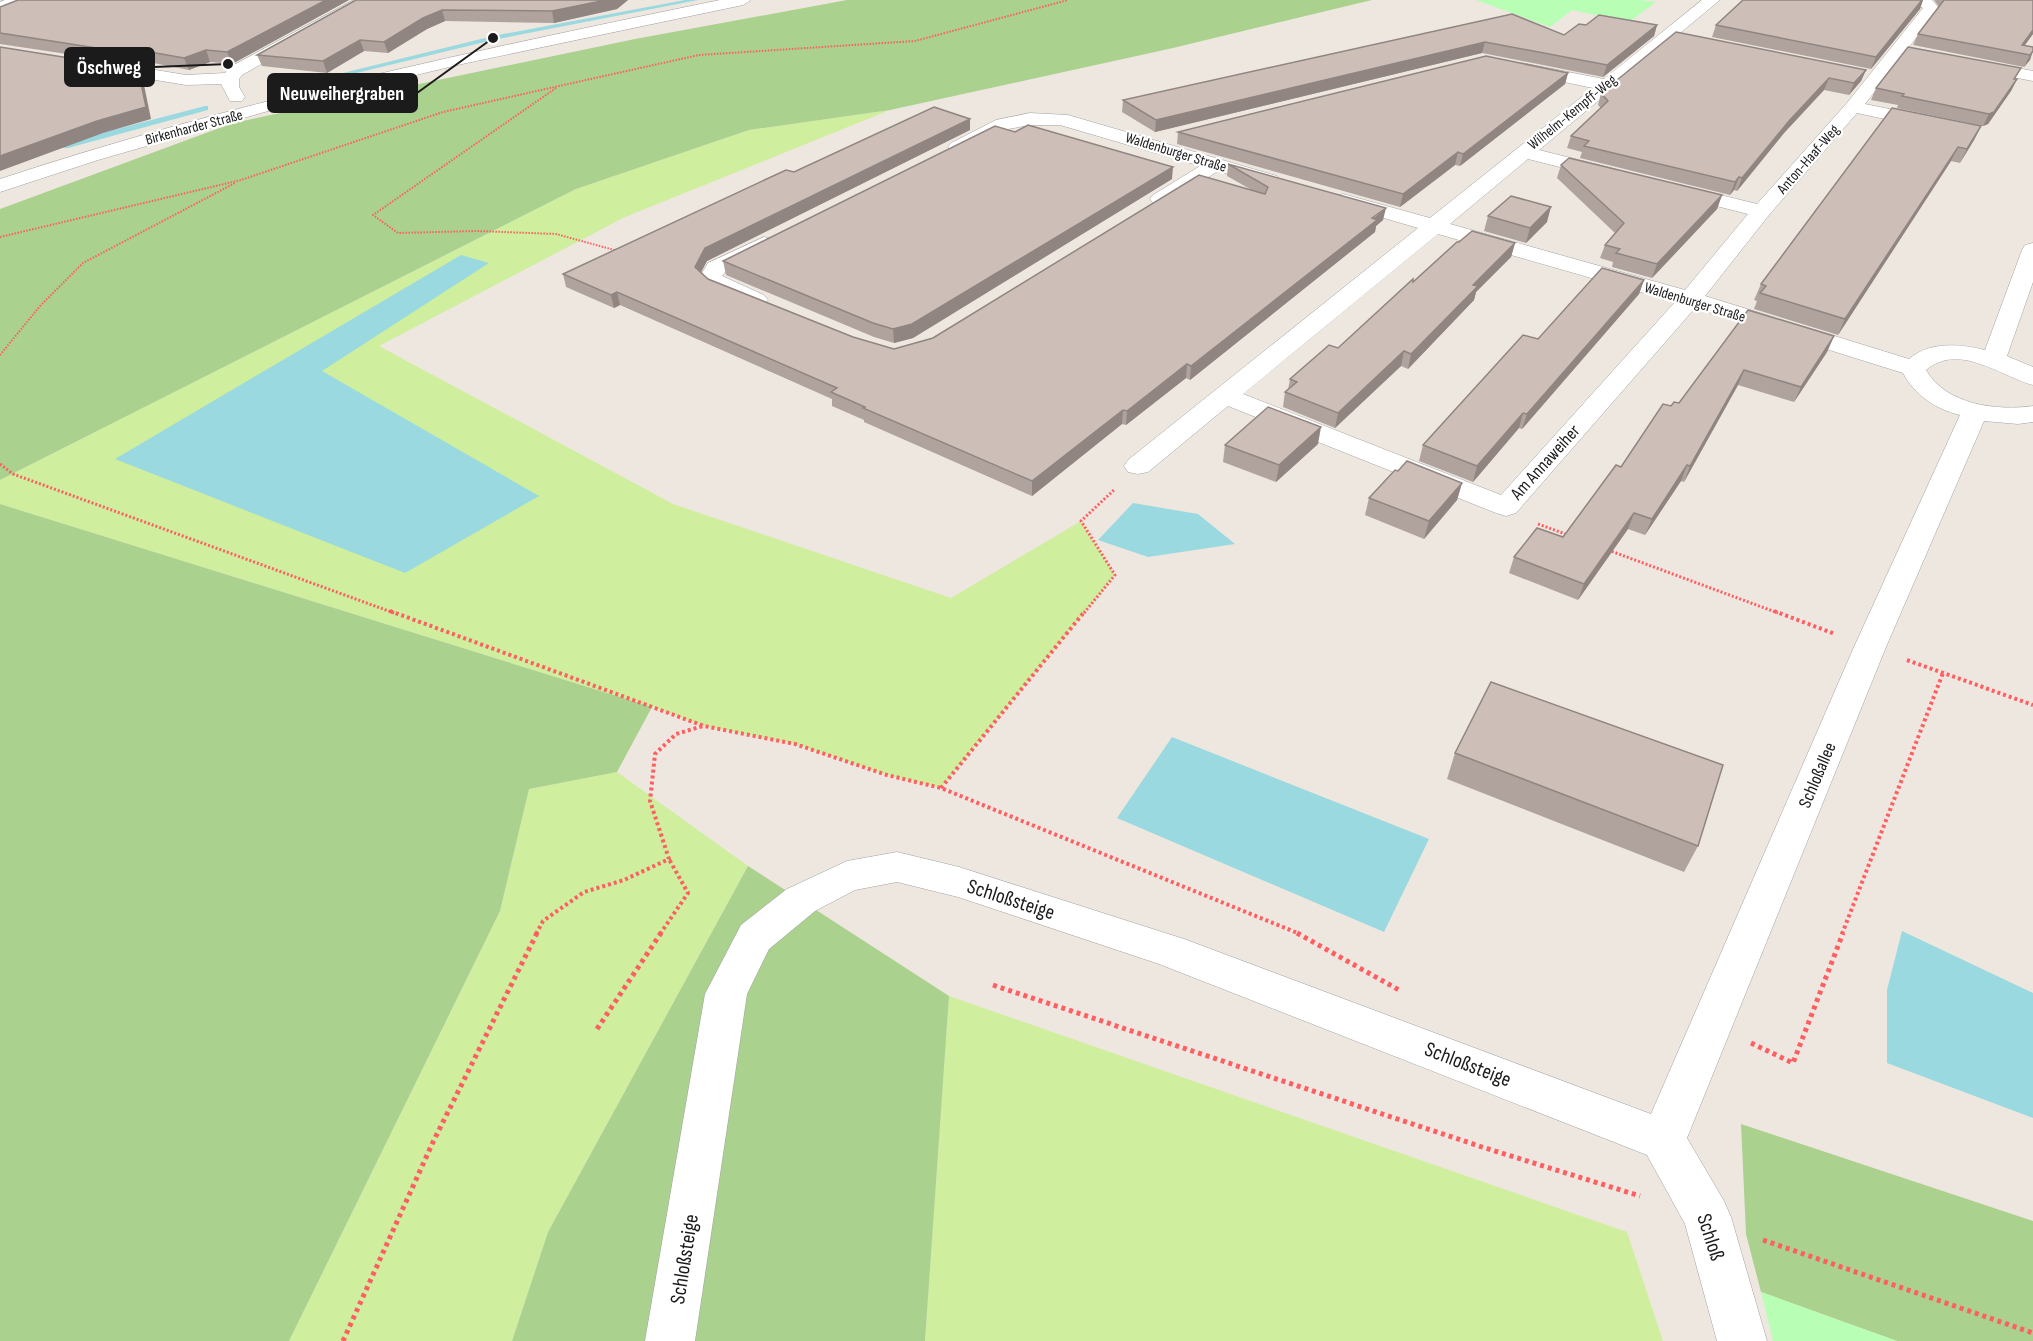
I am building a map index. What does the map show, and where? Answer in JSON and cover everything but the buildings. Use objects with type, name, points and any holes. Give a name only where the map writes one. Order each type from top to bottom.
[{"type":"street","points":[[0,7],[20,0]]},
{"type":"street","points":[[81,63],[186,80],[230,78],[253,61],[366,0]]},
{"type":"street","name":"Birkenharder Straße","points":[[0,186],[63,165],[249,112],[389,76],[743,0]]},
{"type":"street","name":"Wilhelm-Kempff-Weg","points":[[1432,225],[1712,0]]},
{"type":"street","name":"Anton-Haaf-Weg","points":[[1690,299],[1762,211],[1853,107],[1931,8],[1925,2],[1918,0]]},
{"type":"street","points":[[1668,35],[1691,40]]},
{"type":"street","points":[[1898,50],[1920,54]]},
{"type":"street","points":[[1954,61],[2033,76]]},
{"type":"street","points":[[1505,64],[1605,85]]},
{"type":"street","points":[[1853,73],[1876,78]]},
{"type":"street","points":[[230,78],[230,87],[238,102],[249,112]]},
{"type":"street","name":"Anton-Haaf-Weg","points":[[1853,107],[1954,128]]},
{"type":"street","name":"Waldenburger Straße","points":[[939,156],[1003,124],[1030,119],[1061,119],[1296,187]]},
{"type":"street","points":[[1147,143],[1182,134]]},
{"type":"street","points":[[1523,152],[1625,177]]},
{"type":"street","points":[[1146,208],[1216,164]]},
{"type":"street","points":[[1659,186],[1762,211]]},
{"type":"street","name":"Waldenburger Straße","points":[[1318,193],[1690,299],[1913,368]]},
{"type":"street","points":[[1138,466],[1432,225]]},
{"type":"street","points":[[771,306],[719,285],[710,278],[716,268],[780,236]]},
{"type":"street","points":[[1994,359],[2033,250]]},
{"type":"street","name":"Am Annaweiher","points":[[1225,396],[1506,507],[1690,299]]},
{"type":"street","points":[[2033,377],[2018,368],[1994,359],[1965,353],[1940,353],[1921,358],[1913,368],[1917,380],[1930,392],[1950,403],[1975,411],[2015,416],[2033,414]]},
{"type":"street","name":"Schloßallee","points":[[1663,1140],[1870,647],[1975,411]]},
{"type":"street","name":"Schloßsteige","points":[[670,1341],[726,994],[754,937],[801,900],[847,876],[897,867],[959,882],[1170,951],[1663,1140]]},
{"type":"street","name":"Schloß","points":[[1663,1140],[1707,1217],[1742,1341]]},
{"type":"path","points":[[0,237],[241,180],[443,112],[559,86],[699,55],[915,41],[1068,0]]},
{"type":"path","points":[[559,86],[515,118],[418,180],[373,215],[398,232],[477,231],[556,234],[605,246],[627,255]]},
{"type":"path","points":[[0,355],[40,306],[83,263],[241,180]]},
{"type":"path","points":[[0,464],[13,474],[704,726],[795,744],[887,775],[940,788],[1292,930],[1405,994]]},
{"type":"path","points":[[940,788],[1115,575],[1081,521],[1138,466]]},
{"type":"path","points":[[1506,507],[1533,522],[1578,539]]},
{"type":"path","points":[[1600,547],[2033,705]]},
{"type":"path","points":[[1713,1024],[1793,1063],[1943,673]]},
{"type":"path","points":[[597,1029],[688,893],[669,860],[650,801],[655,754],[676,734],[704,726]]},
{"type":"path","points":[[343,1341],[433,1142],[513,977],[543,921],[584,892],[624,880],[669,860]]},
{"type":"path","points":[[993,985],[1482,1147],[1707,1217]]},
{"type":"path","points":[[1757,1238],[2033,1333]]},
{"type":"green space","points":[[847,0],[1372,0],[1173,48],[890,110],[749,130],[576,189],[0,480],[0,209],[233,123],[635,39]]},
{"type":"green space","points":[[1476,0],[1640,0],[1656,2],[1629,22],[1572,10],[1550,27]]},
{"type":"green space","points":[[890,110],[625,217],[379,346],[673,504],[951,598],[1081,521],[1115,575],[941,788],[887,775],[795,744],[704,726],[652,707],[0,504],[0,480],[576,189],[749,130]]},
{"type":"green space","points":[[0,504],[652,707],[617,772],[529,789],[500,911],[289,1341],[0,1341]]},
{"type":"green space","points":[[617,772],[748,866],[548,1232],[512,1341],[289,1341],[500,911],[529,789]]},
{"type":"green space","points":[[748,866],[949,996],[925,1341],[512,1341],[548,1232]]},
{"type":"green space","points":[[949,996],[1627,1232],[1663,1341],[925,1341]]},
{"type":"green space","points":[[1741,1124],[2033,1221],[2033,1341],[1897,1341],[1761,1292],[1746,1234]]},
{"type":"green space","points":[[1761,1292],[1897,1341],[1773,1341]]},
{"type":"water","points":[[461,255],[489,263],[322,371],[539,496],[405,573],[115,459]]},
{"type":"water","points":[[1133,503],[1198,514],[1235,544],[1148,557],[1098,540]]},
{"type":"water","points":[[1172,737],[1429,839],[1384,932],[1117,818]]},
{"type":"water","points":[[1902,931],[2033,993],[2033,1118],[1887,1063],[1887,990]]},
{"type":"waterway","points":[[282,89],[493,38],[695,0]]},
{"type":"waterway","points":[[56,146],[65,146],[205,108]]},
{"type":"place","name":"Neuweihergraben","points":[[493,38]]},
{"type":"place","name":"Öschweg","points":[[228,64]]}]
